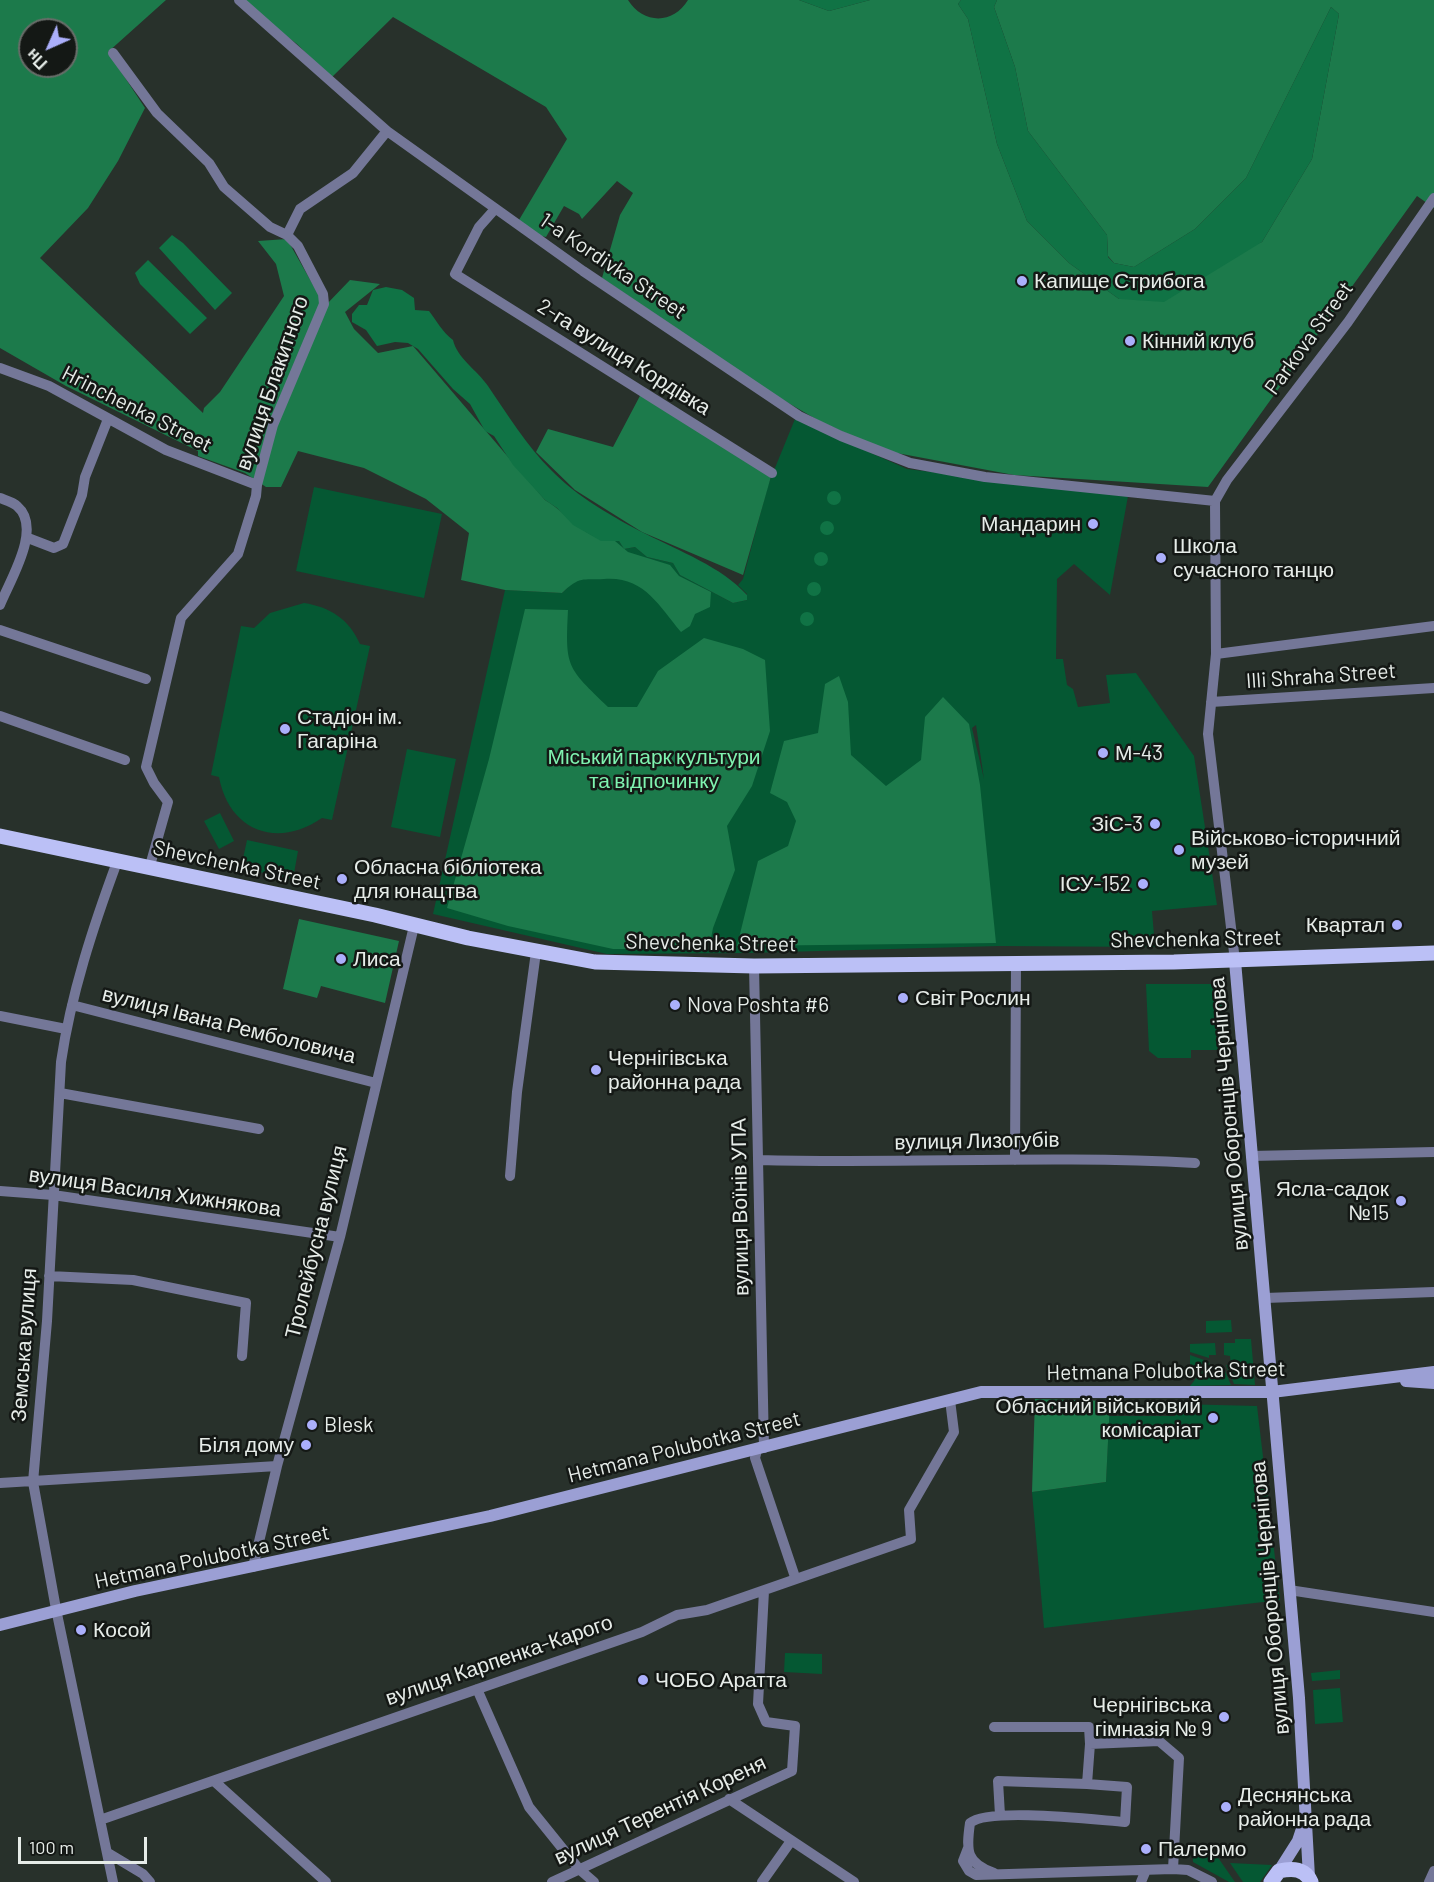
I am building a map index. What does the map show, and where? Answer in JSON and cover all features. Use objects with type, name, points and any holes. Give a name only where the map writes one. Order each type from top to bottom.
[{"type":"main road","name":"Shevchenka Street","points":[[0,836],[375,915],[414,926],[536,952],[595,962],[754,966],[1235,961],[1434,953]]},
{"type":"main road","points":[[1275,1876],[1296,1869],[1310,1880]]},
{"type":"street","name":"1-a Kordivka Street","points":[[239,0],[387,131],[495,209],[799,416],[840,436],[910,463],[1010,480],[1215,501]]},
{"type":"street","name":"вулиця Блакитного","points":[[113,53],[157,113],[209,163],[224,187],[270,227],[287,235],[298,246],[317,280],[324,304],[273,425],[257,484],[256,496],[238,554],[182,618],[146,767],[168,802],[149,869]]},
{"type":"street","points":[[287,235],[300,209],[353,172],[387,131]]},
{"type":"street","name":"Parkova Street","points":[[1215,501],[1227,480],[1348,322],[1434,198]]},
{"type":"street","name":"2-га вулиця Кордівка","points":[[495,209],[479,227],[455,274],[772,472]]},
{"type":"street","name":"Hrinchenka Street","points":[[0,368],[50,386],[166,450],[257,484]]},
{"type":"street","points":[[28,538],[54,548],[63,544],[82,495],[84,477],[108,419]]},
{"type":"street","points":[[0,498],[17,506],[28,522],[28,538],[0,605]]},
{"type":"street","name":"вулиця Оборонців Чернігова","points":[[1215,501],[1216,654],[1208,734],[1235,961],[1265,1298],[1302,1750],[1310,1880]]},
{"type":"street","points":[[1216,654],[1434,626]]},
{"type":"street","points":[[0,630],[146,679]]},
{"type":"street","name":"Illi Shraha Street","points":[[1211,702],[1434,688]]},
{"type":"street","points":[[0,717],[125,760]]},
{"type":"street","name":"Земська вулиця","points":[[113,1882],[56,1610],[33,1482],[66,1029],[82,967],[117,862]]},
{"type":"street","name":"Тролейбусна вулиця","points":[[253,1567],[277,1466],[340,1238],[414,926]]},
{"type":"street","points":[[510,1176],[517,1092],[536,952]]},
{"type":"street","points":[[1015,1160],[1016,962]]},
{"type":"street","name":"вулиця Воїнів УПА","points":[[754,966],[759,1160],[760,1449],[755,1458],[795,1577]]},
{"type":"street","name":"вулиця Івана Ремболовича","points":[[72,1005],[376,1083]]},
{"type":"street","points":[[0,1016],[66,1029]]},
{"type":"street","points":[[60,1093],[259,1129]]},
{"type":"street","points":[[1251,1156],[1434,1152]]},
{"type":"street","name":"вулиця Лизогубів","points":[[759,1160],[1111,1158],[1195,1163]]},
{"type":"street","name":"вулиця Василя Хижнякова","points":[[0,1191],[53,1196],[340,1238]]},
{"type":"street","points":[[49,1276],[133,1280],[246,1303],[242,1356]]},
{"type":"street","points":[[1265,1298],[1434,1293]]},
{"type":"street","name":"Hetmana Polubotka Street","points":[[0,1625],[56,1610],[253,1567],[394,1539],[981,1392],[1272,1392],[1387,1380],[1434,1372]]},
{"type":"street","name":"Hetmana Polubotka Street","points":[[1387,1380],[1434,1383]]},
{"type":"street","name":"вулиця Карпенка-Карого","points":[[100,1820],[642,1632],[677,1615],[707,1610],[795,1577],[911,1539],[909,1510],[954,1432],[950,1400]]},
{"type":"street","points":[[0,1483],[277,1466]]},
{"type":"street","name":"вулиця Терентія Кореня","points":[[552,1882],[729,1798],[792,1771],[795,1726],[766,1722],[758,1704],[764,1590]]},
{"type":"street","points":[[1289,1590],[1434,1612]]},
{"type":"street","points":[[477,1689],[529,1807],[579,1869],[594,1882]]},
{"type":"street","points":[[994,1727],[1089,1727],[1087,1784]]},
{"type":"street","points":[[1090,1744],[1159,1741],[1179,1758],[1173,1869]]},
{"type":"street","points":[[1000,1815],[998,1781],[1127,1787],[1125,1822],[1000,1815],[976,1818],[970,1823],[968,1848],[976,1866],[994,1873],[1188,1870],[1212,1882]]},
{"type":"street","points":[[214,1782],[326,1882]]},
{"type":"street","points":[[729,1798],[854,1882]]},
{"type":"street","name":"вулиця Оборонців Чернігова","points":[[1275,1876],[1298,1841],[1305,1822]]},
{"type":"street","points":[[762,1882],[791,1841]]},
{"type":"street","points":[[108,1853],[143,1874],[150,1882]]},
{"type":"street","points":[[1142,1882],[1146,1870]]},
{"type":"street","points":[[1429,1882],[1434,1871]]},
{"type":"green space","points":[[0,0],[166,0],[108,52],[145,108],[118,161],[88,208],[40,258],[203,413],[204,408],[220,392],[284,296],[276,264],[258,241],[287,239],[325,306],[350,280],[380,284],[345,312],[354,329],[378,353],[413,346],[545,500],[595,537],[615,541],[628,552],[670,565],[679,576],[711,592],[710,607],[695,614],[690,626],[681,632],[649,594],[630,582],[618,579],[582,580],[562,593],[505,590],[461,580],[469,533],[426,499],[364,468],[298,451],[281,487],[266,487],[245,473],[198,456],[198,451],[66,386],[0,348]]},
{"type":"green space","points":[[237,0],[628,0],[642,14],[658,18],[674,14],[688,0],[799,0],[829,11],[870,0],[961,0],[958,4],[968,19],[997,144],[1027,221],[1069,263],[1119,299],[1262,242],[1312,159],[1339,14],[1331,7],[1246,178],[1195,229],[1134,267],[1114,263],[1108,256],[1107,235],[1028,131],[1015,67],[994,7],[997,0],[1434,0],[1434,208],[1417,196],[1208,487],[1014,475],[886,451],[821,422],[773,394],[602,278],[620,215],[633,193],[617,181],[582,219],[579,214],[564,206],[546,237],[537,235],[519,220],[567,139],[546,107],[393,17],[331,78],[297,44]]},
{"type":"green space","points":[[642,392],[772,473],[743,575],[642,532],[575,490],[536,452],[548,429],[613,447]]},
{"type":"green space","name":"Міський парк культури та відпочинку","points":[[795,419],[907,469],[1128,496],[1110,595],[1074,564],[1057,579],[1056,659],[1063,659],[1067,685],[1073,689],[1078,707],[1110,703],[1106,675],[1136,673],[1194,756],[1217,905],[1152,911],[1155,947],[999,946],[747,953],[607,954],[433,914],[505,590],[562,593],[615,541],[619,541],[624,549],[635,547],[647,557],[673,563],[680,575],[733,603],[747,600],[747,594],[738,585],[743,579],[768,485]],"holes":[[[976,725],[984,779],[972,728]]]},
{"type":"green space","points":[[314,487],[442,514],[424,598],[296,571]]},
{"type":"green space","name":"Стадіон ім. Гагаріна","points":[[304,603],[330,611],[338,616],[356,635],[360,644],[370,646],[332,820],[322,818],[305,827],[288,832],[272,833],[244,822],[233,811],[224,796],[219,777],[211,775],[241,626],[254,628],[270,613]]},
{"type":"green space","points":[[525,609],[568,610],[567,644],[572,665],[584,683],[608,707],[637,707],[658,671],[704,638],[743,649],[765,660],[770,731],[752,786],[727,826],[735,870],[713,928],[709,949],[613,949],[508,926],[447,908],[489,759]]},
{"type":"green space","points":[[839,676],[848,702],[851,755],[886,786],[921,760],[925,717],[943,697],[969,724],[980,785],[996,943],[737,946],[758,861],[788,846],[796,821],[787,802],[770,793],[784,741],[818,733],[825,684]]},
{"type":"green space","points":[[407,749],[456,759],[440,837],[391,827]]},
{"type":"green space","points":[[220,813],[234,841],[219,849],[204,821]]},
{"type":"green space","points":[[247,840],[298,851],[293,879],[241,868]]},
{"type":"green space","points":[[299,919],[399,941],[385,1003],[321,986],[317,998],[283,989]]},
{"type":"green space","points":[[1146,984],[1212,984],[1221,995],[1224,1050],[1191,1050],[1191,1058],[1158,1058],[1149,1051]]},
{"type":"green space","points":[[1231,1320],[1232,1332],[1206,1333],[1206,1321]]},
{"type":"green space","points":[[1235,1339],[1251,1339],[1255,1385],[1234,1384],[1226,1365],[1231,1365],[1230,1356],[1224,1355],[1224,1343],[1235,1343]]},
{"type":"green space","points":[[1215,1343],[1216,1355],[1209,1355],[1209,1358],[1190,1352],[1190,1344]]},
{"type":"green space","points":[[1190,1355],[1207,1361],[1190,1381]]},
{"type":"green space","points":[[1209,1362],[1210,1366],[1223,1366],[1231,1385],[1190,1386]]},
{"type":"green space","points":[[1035,1399],[1110,1401],[1106,1482],[1032,1492]]},
{"type":"green space","points":[[1178,1404],[1257,1406],[1280,1600],[1044,1628],[1032,1492],[1106,1482],[1109,1416],[1175,1416]]},
{"type":"green space","points":[[785,1653],[822,1654],[822,1674],[784,1672]]},
{"type":"green space","points":[[1340,1670],[1340,1679],[1312,1681],[1311,1673]]},
{"type":"green space","points":[[1340,1688],[1343,1722],[1315,1724],[1313,1690]]},
{"type":"green space","points":[[1192,1843],[1219,1859],[1235,1882],[1229,1882],[1193,1862]]},
{"type":"green space","points":[[1230,1863],[1272,1865],[1260,1882],[1243,1882]]},
{"type":"shaded area","points":[[799,0],[870,0],[829,11]]},
{"type":"shaded area","points":[[961,0],[997,0],[994,7],[1015,67],[1028,131],[1107,235],[1108,257],[1114,263],[1134,267],[1195,229],[1246,178],[1331,7],[1339,14],[1312,159],[1262,242],[1164,302],[1119,299],[1069,263],[1027,221],[997,144],[968,19],[958,4]]},
{"type":"shaded area","points":[[172,235],[183,243],[232,293],[215,310],[159,248]]},
{"type":"shaded area","points":[[148,260],[207,318],[190,334],[140,284],[135,273]]},
{"type":"shaded area","points":[[386,287],[402,290],[414,298],[415,310],[429,311],[453,340],[459,353],[484,380],[542,461],[561,480],[608,514],[713,568],[737,585],[747,595],[747,600],[733,603],[680,575],[673,563],[647,557],[635,547],[624,549],[619,541],[601,541],[573,525],[557,508],[545,500],[513,465],[494,436],[485,431],[470,404],[453,389],[418,349],[408,343],[395,342],[377,346],[366,330],[352,322],[352,314],[359,305],[367,305],[373,290]]},
{"type":"shaded area","points":[[834,491],[839,493],[841,498],[839,503],[834,505],[829,503],[827,498],[829,493]]},
{"type":"shaded area","points":[[827,521],[832,523],[834,528],[832,533],[827,535],[822,533],[820,528],[822,523]]},
{"type":"shaded area","points":[[821,552],[826,554],[828,559],[826,564],[821,566],[816,564],[814,559],[816,554]]},
{"type":"shaded area","points":[[814,582],[819,584],[821,589],[819,594],[814,596],[809,594],[807,589],[809,584]]},
{"type":"shaded area","points":[[807,612],[812,614],[814,619],[812,624],[807,626],[802,624],[800,619],[802,614]]},
{"type":"place","name":"Капище Стрибога","points":[[1022,281]]},
{"type":"place","name":"Кінний клуб","points":[[1130,341]]},
{"type":"place","name":"Мандарин","points":[[1093,524]]},
{"type":"place","name":"Школа сучасного танцю","points":[[1161,558]]},
{"type":"place","name":"Стадіон ім. Гагаріна","points":[[285,729]]},
{"type":"place","name":"М-43","points":[[1103,753]]},
{"type":"place","name":"ЗіС-3","points":[[1155,824]]},
{"type":"place","name":"Військово-історичний музей","points":[[1179,850]]},
{"type":"place","name":"Обласна бібліотека для юнацтва","points":[[342,879]]},
{"type":"place","name":"ІСУ-152","points":[[1143,884]]},
{"type":"place","name":"Квартал","points":[[1397,925]]},
{"type":"place","name":"Лиса","points":[[341,959]]},
{"type":"place","name":"Світ Рослин","points":[[903,998]]},
{"type":"place","name":"Nova Poshta #6","points":[[675,1005]]},
{"type":"place","name":"Чернігівська районна рада","points":[[596,1070]]},
{"type":"place","name":"Ясла-садок №15","points":[[1401,1201]]},
{"type":"place","name":"Обласний військовий комісаріат","points":[[1213,1418]]},
{"type":"place","name":"Blesk","points":[[312,1425]]},
{"type":"place","name":"Біля дому","points":[[306,1445]]},
{"type":"place","name":"Косой","points":[[81,1630]]},
{"type":"place","name":"ЧОБО Аратта","points":[[643,1680]]},
{"type":"place","name":"Чернігівська гімназія № 9","points":[[1224,1717]]},
{"type":"place","name":"Деснянська районна рада","points":[[1226,1807]]},
{"type":"place","name":"Палермо","points":[[1146,1849]]}]
